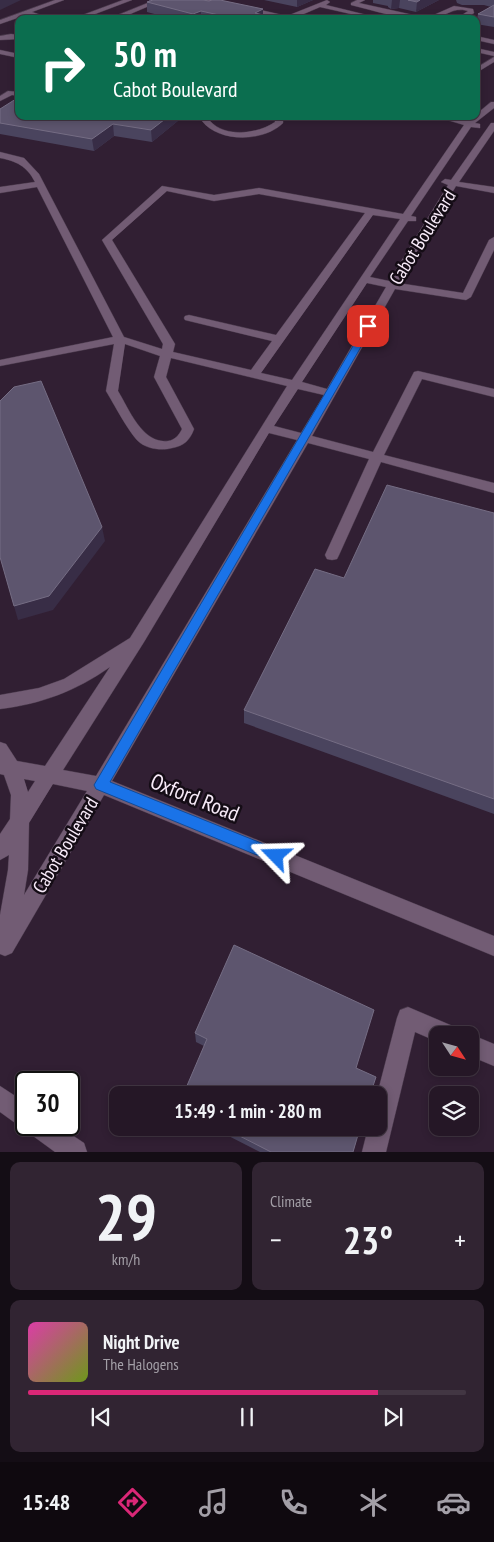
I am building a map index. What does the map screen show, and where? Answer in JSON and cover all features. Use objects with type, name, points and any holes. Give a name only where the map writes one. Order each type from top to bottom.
[{"type":"street","points":[[17,15],[61,0]]},
{"type":"street","points":[[78,15],[129,0]]},
{"type":"street","points":[[125,15],[121,14],[160,0]]},
{"type":"street","points":[[208,0],[273,15]]},
{"type":"street","points":[[294,15],[331,0]]},
{"type":"street","points":[[356,5],[353,4],[362,0]]},
{"type":"street","points":[[319,5],[366,15]]},
{"type":"street","points":[[344,10],[356,5],[407,15]]},
{"type":"street","points":[[435,15],[449,8],[461,7],[471,10],[471,13],[467,15]]},
{"type":"street","points":[[24,12],[35,15]]},
{"type":"street","points":[[0,22],[15,16]]},
{"type":"street","points":[[0,38],[15,37]]},
{"type":"street","points":[[480,39],[494,42]]},
{"type":"street","points":[[1,50],[15,41]]},
{"type":"street","points":[[1,50],[15,55]]},
{"type":"street","points":[[480,51],[494,54]]},
{"type":"street","points":[[480,69],[494,60]]},
{"type":"street","points":[[0,91],[15,93]]},
{"type":"street","points":[[0,99],[15,93]]},
{"type":"street","name":"Cabot Boulevard","points":[[480,116],[494,104]]},
{"type":"street","points":[[206,120],[212,128],[244,134],[270,130],[279,123],[279,120]]},
{"type":"street","points":[[454,120],[493,128]]},
{"type":"street","name":"Cabot Boulevard","points":[[0,851],[138,638],[266,428],[364,279],[470,124],[475,120]]},
{"type":"street","name":"Cabot Boulevard","points":[[2,950],[331,393],[391,285],[454,184],[493,128]]},
{"type":"street","points":[[0,155],[21,160],[35,174],[120,339],[112,391],[142,438],[154,445],[162,446],[177,443],[183,439],[188,429],[160,377],[169,344],[107,240],[165,188],[214,198],[259,191],[430,222]]},
{"type":"street","points":[[432,180],[494,190]]},
{"type":"street","points":[[0,190],[40,184]]},
{"type":"street","points":[[254,374],[371,212]]},
{"type":"street","points":[[364,279],[466,297],[494,240]]},
{"type":"street","points":[[189,318],[279,339]]},
{"type":"street","points":[[0,363],[120,339],[167,354],[331,393]]},
{"type":"street","points":[[332,555],[377,456],[418,375],[494,393]]},
{"type":"street","points":[[266,428],[494,488]]},
{"type":"street","points":[[0,702],[45,694],[82,679],[138,638]]},
{"type":"street","points":[[0,750],[5,767],[20,795],[18,870],[14,903],[2,950]]},
{"type":"street","name":"Oxford Road","points":[[5,767],[101,785],[494,946]]},
{"type":"street","points":[[374,1152],[408,1018],[429,1027]]},
{"type":"street","points":[[479,1049],[494,1055]]},
{"type":"street","points":[[0,1098],[15,1109]]},
{"type":"street","points":[[53,1136],[74,1152]]},
{"type":"building","points":[[153,0],[220,0],[263,9],[255,13],[263,15],[219,15],[201,11],[193,14],[147,2]]},
{"type":"building","points":[[494,5],[494,17],[478,14]]},
{"type":"building","points":[[15,100],[15,120],[164,120],[151,130],[113,124],[92,139],[0,123],[0,109]]},
{"type":"building","points":[[41,381],[102,527],[49,596],[14,606],[0,557],[0,401],[14,387]]},
{"type":"building","points":[[387,485],[494,513],[494,799],[244,710],[315,569],[344,578]]},
{"type":"building","points":[[234,945],[374,1010],[356,1068],[376,1077],[373,1086],[187,1086],[207,1039],[195,1033]]},
{"type":"building","points":[[240,1136],[358,1136],[353,1152],[271,1152]]},
{"type":"route","points":[[276,856],[101,785],[331,393],[368,326]]}]
